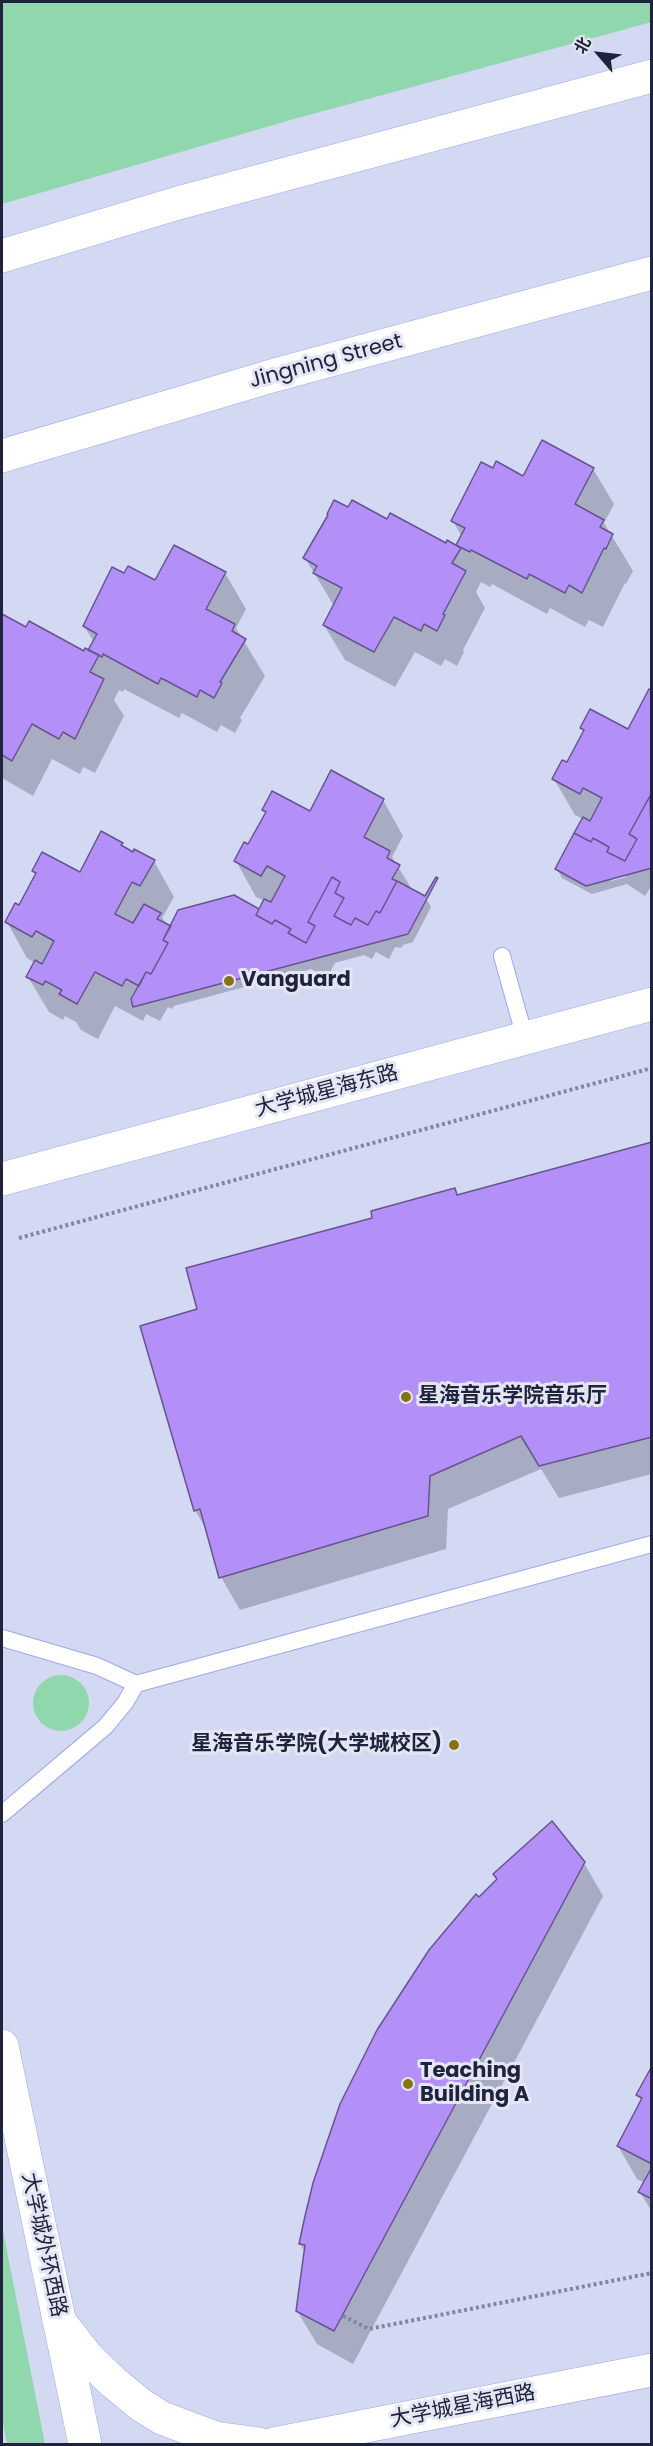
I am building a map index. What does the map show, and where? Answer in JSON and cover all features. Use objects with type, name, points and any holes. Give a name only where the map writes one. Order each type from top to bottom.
[{"type":"street","points":[[2,256],[178,203],[651,76]]},
{"type":"street","name":"Jingning Street","points":[[2,456],[275,375],[651,273]]},
{"type":"street","name":"大学城星海东路","points":[[2,1179],[651,1004]]},
{"type":"street","name":"大学城外环西路","points":[[2,2046],[84,2445]]},
{"type":"street","points":[[59,2321],[88,2358],[113,2382],[148,2409],[192,2431],[215,2438],[259,2445]]},
{"type":"street","name":"大学城星海西路","points":[[274,2445],[651,2370]]},
{"type":"lane","points":[[502,956],[525,1038]]},
{"type":"lane","points":[[2,1638],[97,1666],[136,1684],[651,1544]]},
{"type":"lane","points":[[2,1814],[105,1727],[125,1703],[136,1684]]},
{"type":"path","points":[[20,1238],[651,1068]]},
{"type":"path","points":[[343,2316],[369,2329],[651,2273]]},
{"type":"green space","points":[[2,2],[651,2],[652,22],[294,119],[2,204]]},
{"type":"green space","points":[[61,1675],[76,1680],[84,1688],[89,1703],[84,1718],[76,1726],[61,1731],[46,1726],[38,1718],[33,1703],[38,1688],[46,1680]]},
{"type":"green space","points":[[2,2226],[45,2444],[7,2444],[2,2418]]},
{"type":"building","points":[[542,440],[594,468],[575,504],[604,520],[600,527],[613,534],[582,593],[569,585],[565,593],[529,574],[527,579],[471,550],[470,552],[456,545],[465,528],[451,521],[481,462],[493,468],[496,461],[523,476]]},
{"type":"building","points":[[334,500],[348,507],[352,500],[387,519],[390,513],[446,543],[447,540],[461,548],[452,563],[466,571],[443,614],[445,615],[437,631],[424,624],[421,631],[394,617],[374,652],[323,625],[342,588],[313,573],[317,566],[303,558]]},
{"type":"building","points":[[174,545],[226,572],[206,609],[235,624],[232,631],[246,639],[220,682],[222,683],[214,698],[200,690],[197,697],[161,678],[158,684],[103,654],[102,657],[88,650],[97,634],[83,626],[112,567],[124,573],[128,566],[155,580]]},
{"type":"building","points":[[2,614],[26,627],[29,621],[84,651],[85,648],[99,655],[90,672],[104,679],[75,739],[63,732],[59,739],[32,724],[12,761],[2,755]]},
{"type":"building","points":[[649,689],[652,690],[652,796],[629,834],[637,839],[625,861],[607,852],[609,847],[593,838],[591,842],[574,833],[583,817],[590,821],[602,798],[583,788],[580,794],[552,779],[562,760],[567,762],[584,730],[580,728],[590,709],[628,729]]},
{"type":"building","points":[[331,770],[384,799],[364,837],[390,851],[387,858],[400,865],[392,879],[397,881],[380,913],[376,911],[368,925],[355,918],[351,925],[334,916],[344,898],[335,893],[340,882],[332,877],[308,922],[315,926],[306,943],[288,933],[291,929],[275,920],[272,924],[256,915],[264,899],[271,902],[285,876],[267,866],[261,876],[234,861],[244,842],[248,844],[266,812],[262,810],[272,791],[310,811]]},
{"type":"building","points":[[650,796],[652,868],[586,886],[555,869],[574,833],[591,842],[593,838],[609,847],[607,852],[625,861],[637,839],[629,834]]},
{"type":"building","points":[[101,831],[123,843],[121,845],[133,852],[134,849],[155,860],[140,886],[132,882],[115,914],[133,923],[144,904],[161,913],[157,919],[171,926],[163,940],[168,943],[151,974],[146,972],[139,986],[126,979],[122,986],[95,972],[77,1004],[59,994],[62,990],[45,981],[43,985],[26,977],[35,960],[42,964],[54,941],[36,931],[32,937],[5,922],[15,903],[19,905],[36,873],[32,871],[42,852],[80,872]]},
{"type":"building","points":[[332,877],[340,882],[335,893],[344,898],[334,916],[351,925],[355,918],[368,925],[376,911],[380,913],[397,881],[425,896],[436,877],[438,878],[408,934],[133,1007],[131,999],[146,972],[151,974],[168,943],[163,940],[178,910],[234,895],[259,909],[256,915],[272,924],[275,920],[291,929],[288,933],[306,943],[315,926],[308,922]]},
{"type":"building","name":"星海音乐学院音乐厅","points":[[652,1142],[652,1437],[539,1466],[521,1436],[430,1476],[428,1516],[219,1578],[200,1509],[194,1511],[140,1326],[197,1309],[186,1268],[372,1218],[371,1211],[455,1188],[457,1195]]},
{"type":"building","name":"Teaching Building A","points":[[552,1821],[585,1862],[334,2331],[296,2311],[305,2245],[299,2244],[313,2183],[340,2104],[377,2030],[429,1950],[476,1894],[479,1897],[497,1879],[493,1874]]},
{"type":"building","points":[[652,2066],[652,2164],[617,2146],[642,2098],[636,2095]]},
{"type":"building","points":[[652,2167],[652,2199],[638,2192]]},
{"type":"place","name":"Vanguard","points":[[229,981]]},
{"type":"place","name":"星海音乐学院音乐厅","points":[[406,1397]]},
{"type":"place","name":"星海音乐学院(大学城校区)","points":[[454,1745]]},
{"type":"place","name":"Teaching Building A","points":[[408,2084]]}]
